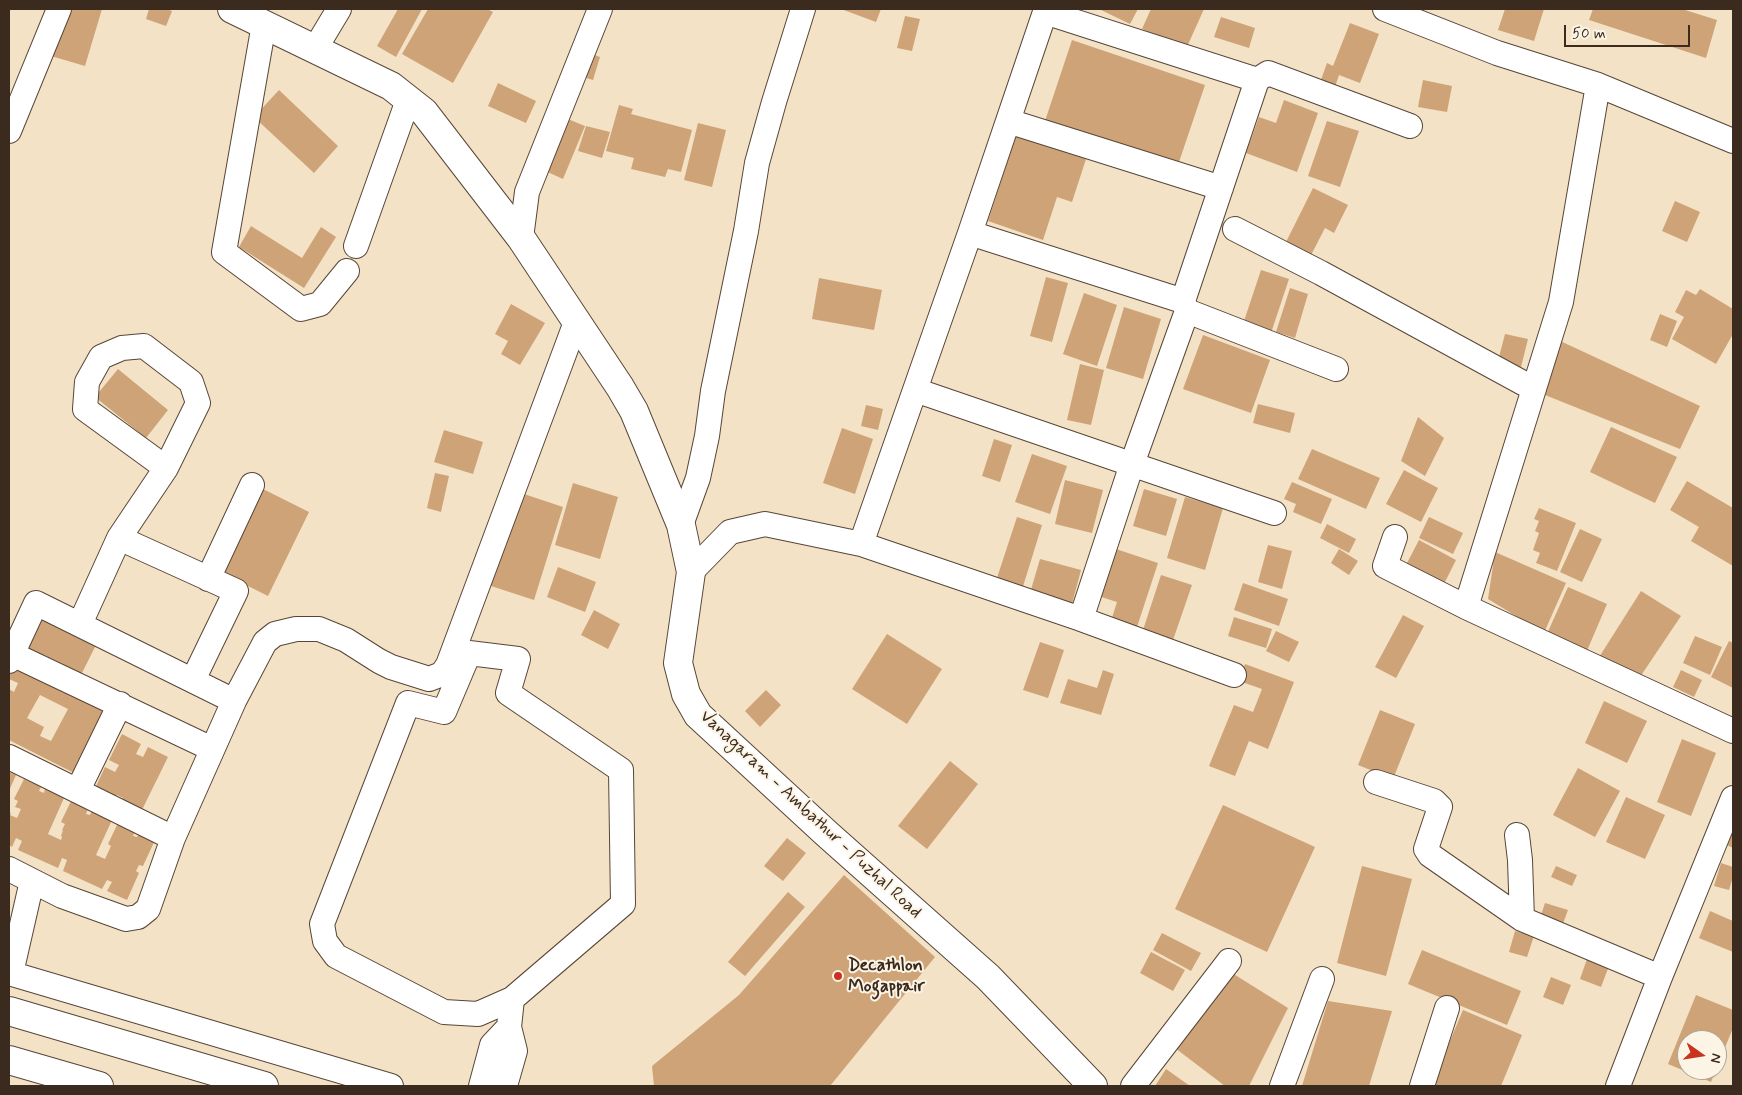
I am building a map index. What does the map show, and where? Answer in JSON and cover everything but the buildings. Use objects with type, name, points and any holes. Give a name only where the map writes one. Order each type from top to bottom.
[{"type":"main road","name":"Vanagaram - Ambathur - Puzhal Road","points":[[232,9],[391,86],[424,112],[521,238],[634,411],[681,525],[691,572],[678,664],[686,694],[698,715],[827,834],[988,977],[1093,1086]]},
{"type":"main road","points":[[9,1011],[264,1086]]},
{"type":"main road","points":[[9,1060],[99,1086]]},
{"type":"street","points":[[9,130],[59,9]]},
{"type":"street","points":[[315,49],[338,9]]},
{"type":"street","points":[[521,238],[527,192],[600,9]]},
{"type":"street","points":[[681,525],[698,478],[708,436],[714,391],[746,232],[757,163],[803,9]]},
{"type":"street","points":[[1385,9],[1497,53],[1598,85],[1733,141]]},
{"type":"street","points":[[861,544],[1008,121],[1041,10],[1257,80]]},
{"type":"street","points":[[264,24],[224,252],[301,309],[320,304],[347,271]]},
{"type":"street","points":[[1081,619],[1185,306],[1221,188],[1257,80],[1268,73],[1410,126]]},
{"type":"street","points":[[1466,607],[1561,302],[1598,85]]},
{"type":"street","points":[[356,246],[408,100]]},
{"type":"street","points":[[1008,121],[1221,188]]},
{"type":"street","points":[[1235,229],[1321,273],[1534,389]]},
{"type":"street","points":[[970,233],[1185,306],[1336,369]]},
{"type":"street","points":[[9,869],[62,896],[126,919],[138,917],[148,909],[173,838],[234,701],[265,642],[275,634],[296,629],[320,629],[346,640],[391,667],[429,679],[442,674],[448,665],[576,322]]},
{"type":"street","points":[[80,624],[118,538],[166,468],[198,403],[191,382],[144,346],[122,348],[101,357],[87,382],[85,409],[166,468]]},
{"type":"street","points":[[915,390],[1274,513]]},
{"type":"street","points":[[208,579],[252,485]]},
{"type":"street","points":[[691,572],[730,532],[765,524],[861,544],[1081,619],[1234,674]]},
{"type":"street","points":[[1395,536],[1385,566],[1466,607],[1733,731]]},
{"type":"street","points":[[118,538],[236,591],[193,680]]},
{"type":"street","points":[[212,749],[120,704],[10,657],[36,602],[234,701]]},
{"type":"street","points":[[506,1086],[515,1051],[509,1027],[512,999],[622,904],[621,770],[508,693],[518,659],[469,653],[444,712],[408,703],[322,924],[325,941],[336,956],[444,1012],[478,1014],[512,999]]},
{"type":"street","points":[[78,790],[120,704]]},
{"type":"street","points":[[9,757],[173,838]]},
{"type":"street","points":[[1376,782],[1434,801],[1440,807],[1426,848],[1430,855],[1522,919],[1660,977]]},
{"type":"street","points":[[1618,1086],[1733,798]]},
{"type":"street","points":[[1517,835],[1522,919]]},
{"type":"street","points":[[32,881],[10,973],[392,1086]]},
{"type":"street","points":[[1133,1086],[1228,961]]},
{"type":"street","points":[[1282,1086],[1322,979]]},
{"type":"street","points":[[1422,1086],[1447,1008]]},
{"type":"street","points":[[480,1086],[492,1045],[509,1027]]},
{"type":"place","name":"Decathlon Mogappair","points":[[838,976]]}]
